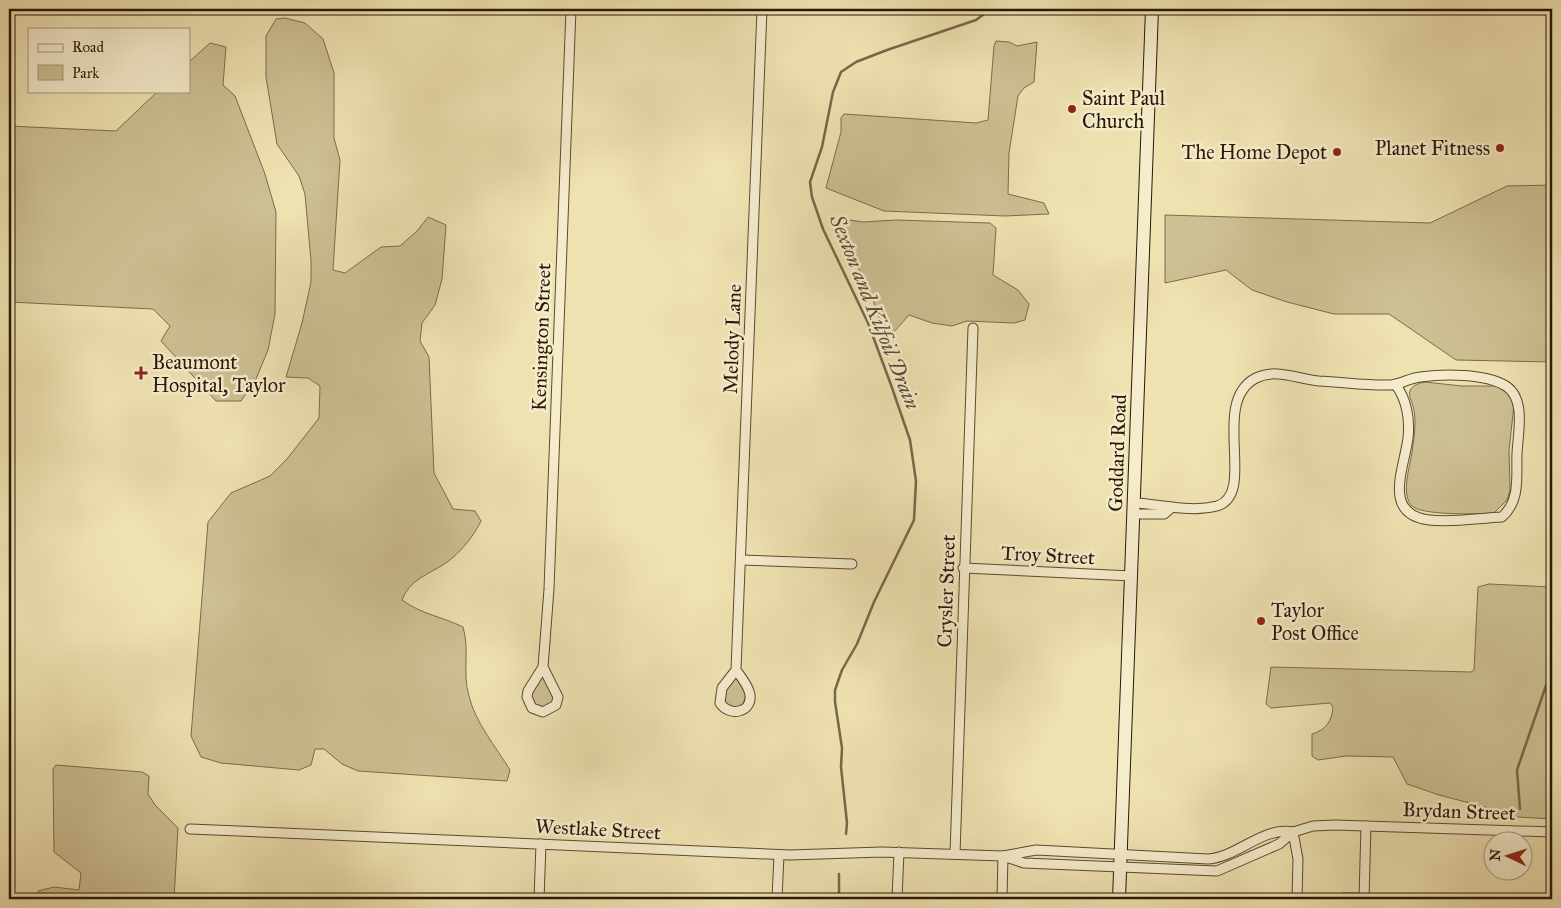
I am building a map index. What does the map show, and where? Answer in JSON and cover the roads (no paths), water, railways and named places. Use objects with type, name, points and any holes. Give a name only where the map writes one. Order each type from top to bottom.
[{"type":"main road","name":"Goddard Road","points":[[1119,899],[1152,9]]},
{"type":"street","name":"Kensington Street","points":[[544,667],[530,684],[527,697],[532,708],[542,712],[556,705],[558,697],[544,667],[571,9]]},
{"type":"street","name":"Melody Lane","points":[[736,670],[742,560],[762,9]]},
{"type":"street","name":"Crysler Street","points":[[955,854],[973,328]]},
{"type":"street","points":[[1134,508],[1163,504],[1171,508],[1218,506],[1228,498],[1234,477],[1233,418],[1236,400],[1244,387],[1255,378],[1279,374],[1312,380],[1395,384],[1419,377],[1475,377],[1507,386],[1518,402],[1517,485],[1511,505],[1502,517],[1430,520],[1412,516],[1400,503],[1398,484],[1408,437],[1408,414],[1400,391],[1395,384]]},
{"type":"street","points":[[742,560],[852,564]]},
{"type":"street","name":"Troy Street","points":[[964,568],[1132,576]]},
{"type":"street","points":[[736,670],[750,694],[750,704],[746,709],[738,712],[728,711],[720,703],[722,688],[736,670]]},
{"type":"street","name":"Brydan Street","points":[[1120,861],[1216,859],[1282,830],[1293,832],[1320,826],[1552,832]]},
{"type":"street","points":[[1364,898],[1366,826]]},
{"type":"street","name":"Westlake Street","points":[[190,828],[779,854],[899,852],[1003,856],[1036,850],[1120,861]]},
{"type":"street","points":[[1293,832],[1298,859],[1297,899]]},
{"type":"street","name":"Brydan Street","points":[[1120,861],[1217,871],[1279,844],[1293,832]]},
{"type":"street","points":[[539,899],[541,844]]},
{"type":"street","points":[[897,899],[899,852]]},
{"type":"street","points":[[777,899],[779,854]]},
{"type":"street","points":[[1002,899],[1003,856]]},
{"type":"street","name":"Westlake Street","points":[[1003,856],[1024,863],[1120,861]]},
{"type":"street","points":[[1343,898],[1399,899]]},
{"type":"waterway","name":"Sexton and Kilfoil Drain","points":[[846,834],[847,823],[841,767],[842,748],[835,690],[842,670],[857,644],[874,602],[914,520],[916,481],[910,440],[891,385],[868,323],[823,229],[812,197],[810,182],[822,147],[833,92],[841,72],[856,62],[887,50],[976,20],[991,9]]},
{"type":"waterway","points":[[1520,809],[1517,770],[1550,674],[1552,652]]},
{"type":"waterway","name":"Sexton and Kilfoil Drain","points":[[839,874],[839,899]]},
{"type":"place","name":"Saint Paul Church","points":[[1072,109]]},
{"type":"place","name":"Planet Fitness","points":[[1500,148]]},
{"type":"place","name":"The Home Depot","points":[[1337,152]]},
{"type":"place","name":"Beaumont Hospital, Taylor","points":[[141,373]]},
{"type":"place","name":"Taylor Post Office","points":[[1261,621]]}]
